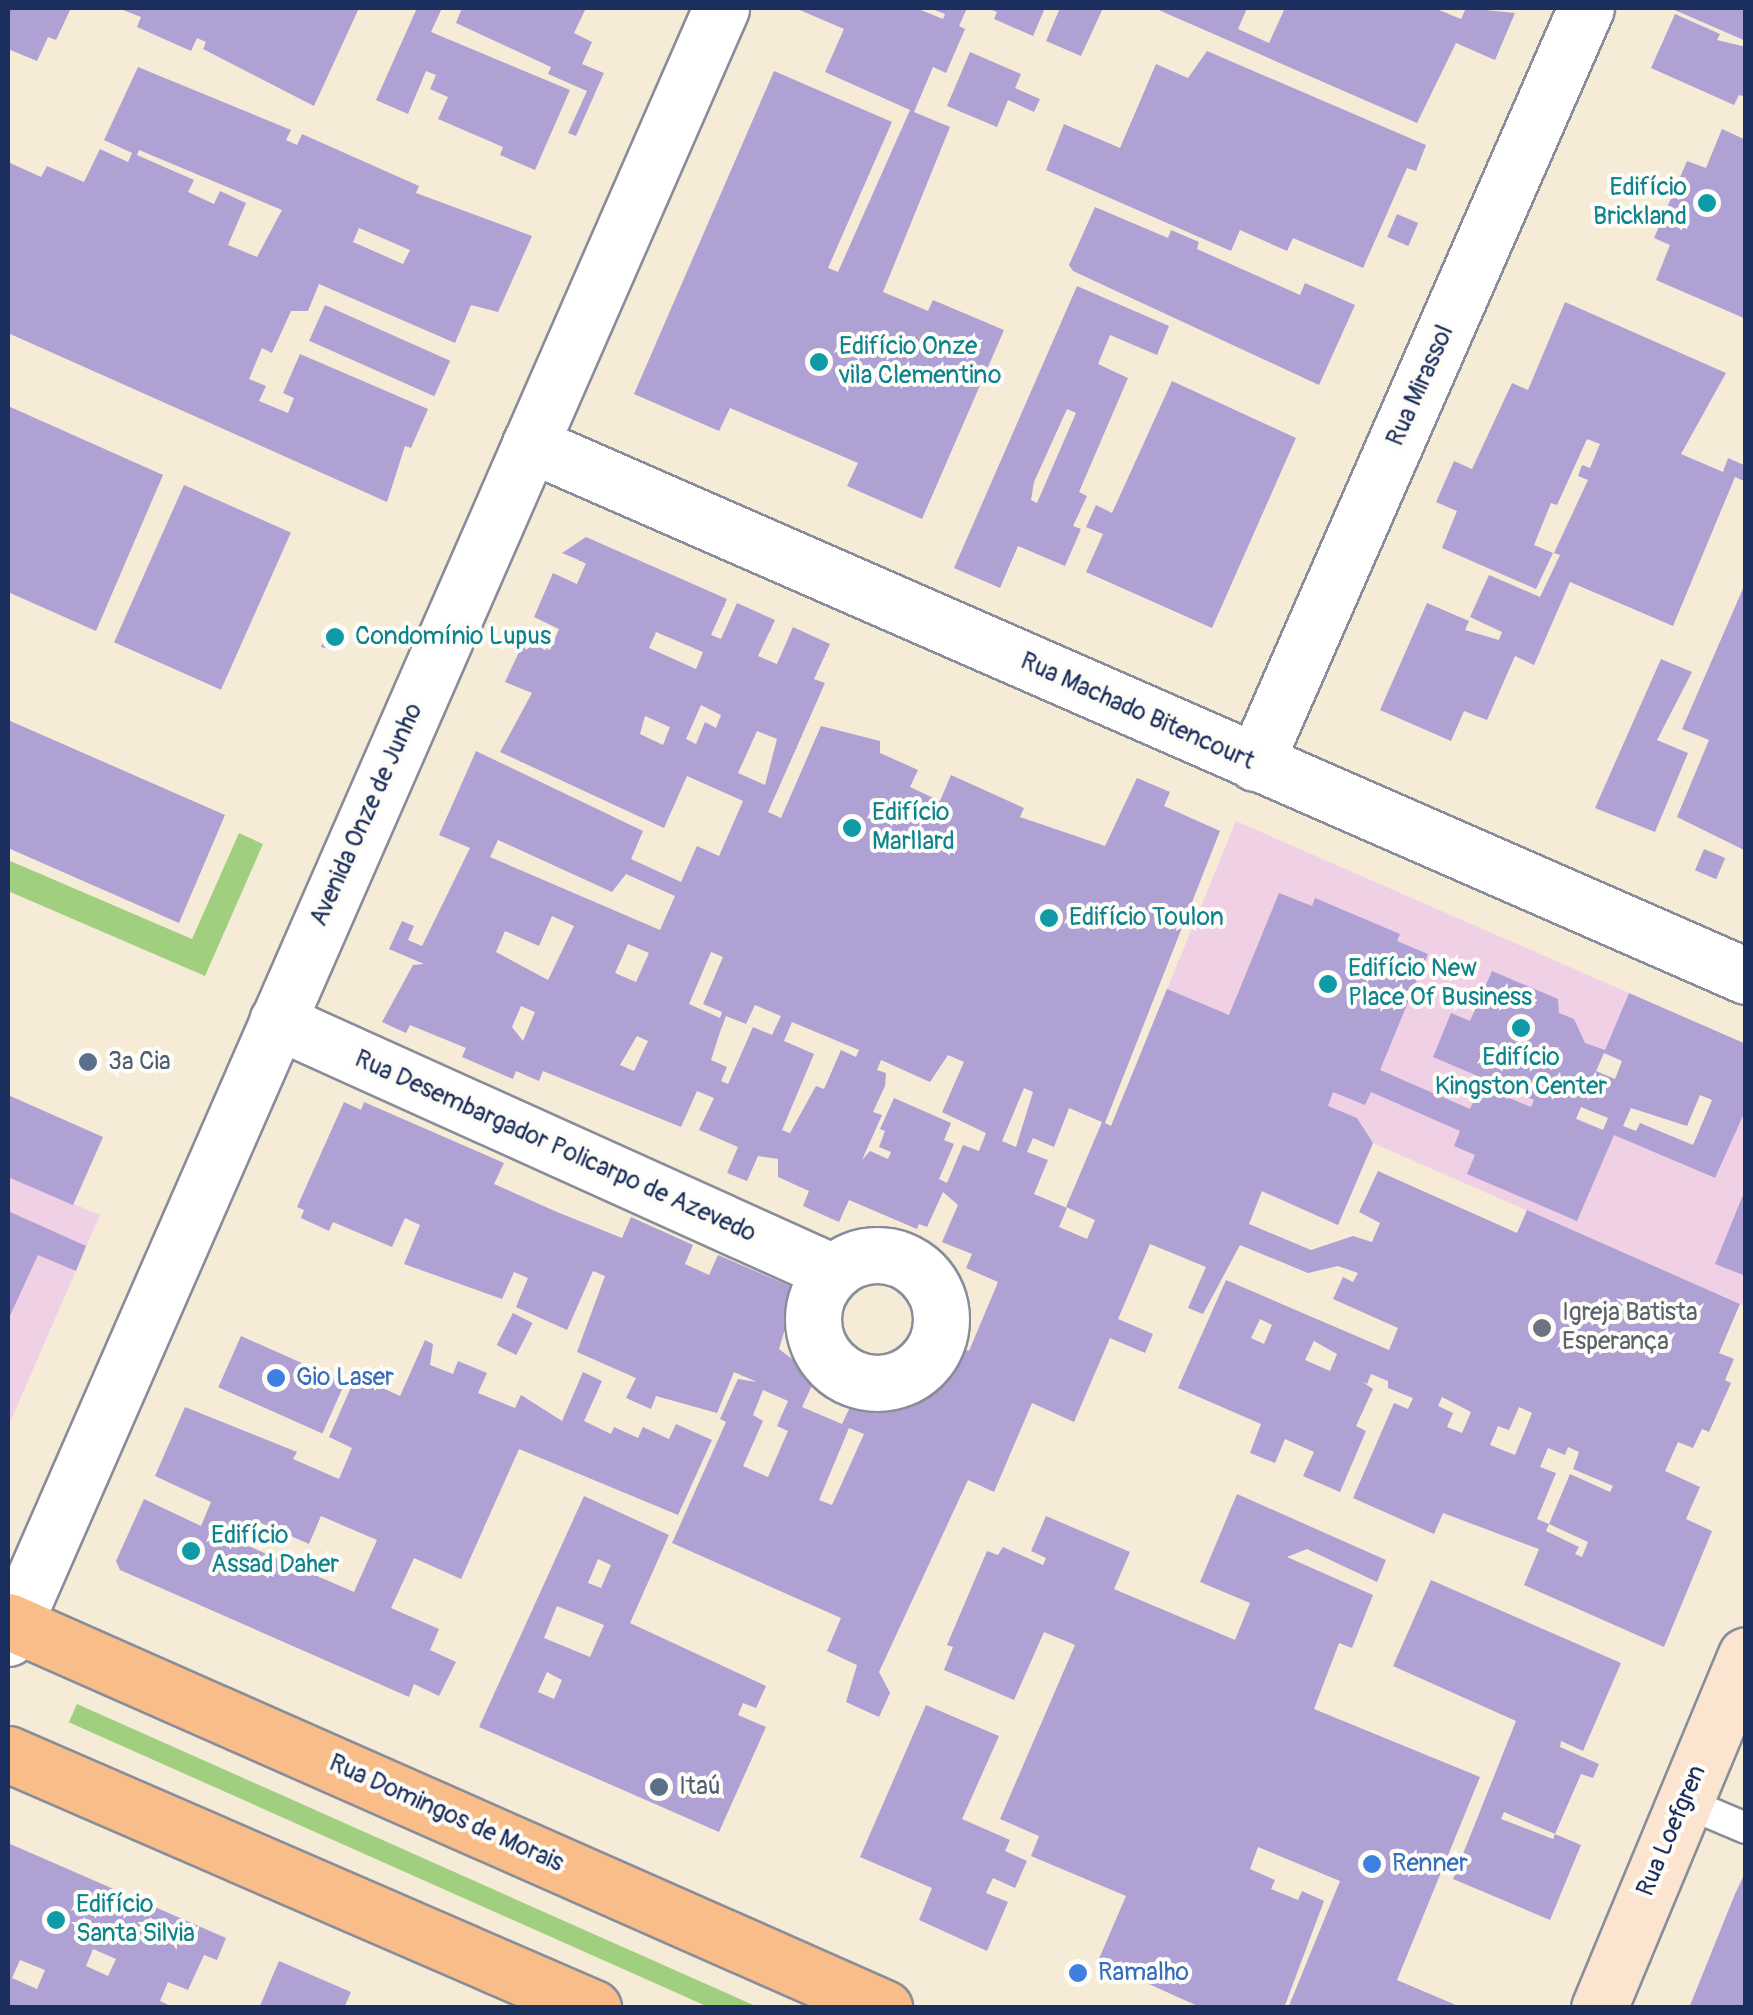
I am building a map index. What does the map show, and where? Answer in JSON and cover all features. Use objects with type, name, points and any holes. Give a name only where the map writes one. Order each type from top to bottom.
[{"type":"main road","name":"Rua Domingos de Morais","points":[[10,1628],[884,2008]]},
{"type":"main road","points":[[8,1754],[593,2008]]},
{"type":"street","name":"Avenida Onze de Junho","points":[[10,1628],[721,8]]},
{"type":"street","name":"Rua Mirassol","points":[[1254,763],[1586,8]]},
{"type":"street","name":"Rua Machado Bitencourt","points":[[530,444],[1746,976]]},
{"type":"street","name":"Rua Desembargador Policarpo de Azevedo","points":[[277,1021],[833,1272]]},
{"type":"street","name":"Rua Loefgren","points":[[1600,2008],[1746,1655]]},
{"type":"lane","points":[[1684,1802],[1746,1828]]},
{"type":"shaded area","points":[[1236,821],[1629,993],[1576,1118],[1714,1178],[1745,1109],[1745,1306],[1373,1143],[1338,1225],[1111,1126]]},
{"type":"shaded area","points":[[8,1176],[100,1215],[8,1427]]},
{"type":"green space","points":[[239,833],[263,844],[205,976],[8,891],[8,860],[192,939]]},
{"type":"green space","points":[[77,1704],[760,2008],[711,2008],[69,1722]]},
{"type":"building","points":[[8,8],[71,8],[56,40],[48,37],[37,61],[8,49]]},
{"type":"building","points":[[118,8],[359,8],[314,106],[203,49],[206,42],[197,38],[191,51],[137,27],[141,17]]},
{"type":"building","points":[[417,8],[442,8],[431,32],[570,90],[535,170],[500,155],[503,147],[438,119],[448,97],[430,89],[436,75],[426,71],[408,114],[376,100]]},
{"type":"building","points":[[462,8],[586,8],[574,33],[592,42],[582,64],[604,73],[576,136],[568,133],[587,91],[548,74],[551,67],[456,23]]},
{"type":"building","name":"Edifício Onze vila Clementino","points":[[795,8],[916,8],[943,19],[945,14],[930,8],[967,8],[959,26],[965,29],[946,73],[933,67],[914,112],[950,127],[883,292],[928,311],[933,300],[1004,330],[922,519],[847,486],[858,463],[730,408],[719,431],[634,394],[774,71],[892,122],[828,268],[838,272],[910,110],[825,72],[844,29]]},
{"type":"building","points":[[987,8],[1045,8],[1033,36],[994,19],[997,12]]},
{"type":"building","points":[[1060,8],[1103,8],[1081,56],[1046,41]]},
{"type":"building","points":[[1154,8],[1247,8],[1238,29],[1269,43],[1285,8],[1434,8],[1461,19],[1466,8],[1515,13],[1495,60],[1456,43],[1417,123]]},
{"type":"building","points":[[1670,8],[1746,8],[1746,41]]},
{"type":"building","points":[[1675,14],[1720,34],[1717,40],[1746,47],[1746,97],[1739,95],[1734,105],[1651,68]]},
{"type":"building","points":[[1207,51],[1426,145],[1416,171],[1407,168],[1363,268],[1293,238],[1287,251],[1240,230],[1231,251],[1046,170],[1064,124],[1120,148],[1156,64],[1188,78]]},
{"type":"building","points":[[970,52],[1021,74],[1015,88],[1040,99],[1034,112],[1008,100],[997,127],[947,106]]},
{"type":"building","points":[[138,67],[291,130],[286,140],[297,145],[302,134],[419,186],[416,193],[532,236],[498,312],[471,305],[455,343],[319,284],[308,311],[291,311],[272,353],[262,348],[249,379],[266,386],[259,401],[288,413],[294,398],[283,393],[300,354],[428,409],[411,448],[405,446],[387,502],[8,333],[8,162],[41,177],[47,166],[84,182],[100,149],[128,162],[132,153],[104,140]],"holes":[[[139,150],[282,210],[257,257],[228,245],[246,203],[220,191],[214,204],[188,192],[194,180],[137,155]],[[359,228],[410,250],[403,264],[353,242]]]},
{"type":"building","name":"Edifício Brickland","points":[[1722,129],[1746,140],[1746,319],[1656,280],[1670,245],[1654,238],[1687,161],[1706,168]]},
{"type":"building","points":[[1095,207],[1168,238],[1171,230],[1199,242],[1197,249],[1300,295],[1305,283],[1355,305],[1319,385],[1073,271],[1069,265]]},
{"type":"building","points":[[1397,214],[1418,223],[1408,246],[1387,237]]},
{"type":"building","points":[[1077,286],[1169,326],[1157,355],[1110,335],[1098,364],[1128,378],[1079,492],[1087,496],[1073,526],[1081,529],[1065,566],[1018,546],[1000,588],[954,568]],"holes":[[[1067,409],[1076,413],[1037,503],[1031,500],[1034,482]]]},
{"type":"building","points":[[1565,302],[1726,373],[1681,454],[1723,472],[1728,458],[1746,466],[1746,482],[1735,477],[1673,626],[1570,582],[1534,665],[1515,656],[1487,720],[1464,711],[1451,741],[1380,710],[1427,603],[1469,621],[1465,630],[1499,640],[1502,632],[1470,617],[1489,575],[1540,597],[1560,555],[1554,553],[1588,480],[1578,476],[1582,465],[1590,468],[1600,444],[1587,439],[1557,505],[1551,503],[1534,545],[1553,553],[1536,589],[1442,548],[1457,511],[1436,502],[1454,461],[1472,469],[1512,383],[1528,390]]},
{"type":"building","points":[[325,305],[450,361],[434,396],[309,341]]},
{"type":"building","points":[[1172,381],[1296,438],[1212,628],[1086,572],[1103,534],[1086,527],[1096,505],[1112,513]]},
{"type":"building","points":[[8,406],[163,475],[96,631],[8,592]]},
{"type":"building","points":[[184,485],[291,533],[221,690],[114,642]]},
{"type":"building","points":[[586,537],[727,599],[711,635],[721,639],[737,603],[775,620],[758,656],[777,664],[793,627],[830,644],[814,679],[825,683],[768,812],[781,818],[821,726],[880,741],[880,753],[918,770],[910,787],[940,801],[951,775],[1024,808],[1020,817],[1105,846],[1137,778],[1170,792],[1164,806],[1220,831],[1105,1123],[1111,1126],[1167,989],[1229,1015],[1279,893],[1312,906],[1315,898],[1400,934],[1397,941],[1428,954],[1380,1070],[1470,1109],[1480,1086],[1531,1107],[1534,1100],[1433,1057],[1451,1013],[1470,1021],[1492,971],[1558,999],[1559,1013],[1574,1019],[1585,1043],[1605,1050],[1629,993],[1746,1044],[1746,1109],[1715,1178],[1614,1135],[1577,1221],[1467,1174],[1475,1155],[1454,1146],[1460,1131],[1371,1092],[1365,1105],[1333,1092],[1328,1106],[1357,1118],[1373,1143],[1338,1225],[1262,1191],[1249,1224],[1311,1250],[1353,1236],[1372,1242],[1380,1223],[1359,1212],[1378,1171],[1517,1233],[1527,1210],[1740,1304],[1719,1353],[1734,1359],[1725,1380],[1731,1383],[1709,1432],[1702,1429],[1693,1448],[1678,1442],[1665,1471],[1700,1487],[1686,1519],[1712,1531],[1664,1647],[1524,1585],[1539,1549],[1443,1513],[1434,1534],[1353,1498],[1394,1403],[1408,1409],[1413,1398],[1388,1388],[1388,1381],[1371,1374],[1367,1384],[1361,1381],[1373,1389],[1356,1426],[1366,1431],[1340,1492],[1303,1476],[1314,1452],[1285,1439],[1275,1463],[1250,1453],[1261,1424],[1178,1388],[1226,1280],[1389,1350],[1398,1328],[1333,1299],[1343,1277],[1353,1282],[1358,1273],[1338,1266],[1308,1273],[1240,1245],[1203,1314],[1188,1308],[1206,1267],[1150,1244],[1118,1319],[1153,1334],[1145,1353],[1110,1338],[1074,1422],[1032,1403],[994,1492],[968,1480],[879,1672],[890,1693],[879,1717],[846,1702],[857,1665],[827,1651],[841,1618],[672,1543],[726,1422],[720,1419],[738,1379],[757,1382],[734,1372],[717,1413],[656,1396],[651,1409],[626,1398],[636,1378],[577,1352],[605,1276],[593,1271],[567,1330],[516,1307],[528,1278],[514,1272],[502,1299],[404,1264],[420,1225],[405,1218],[392,1247],[333,1222],[329,1231],[301,1218],[304,1210],[297,1207],[344,1102],[361,1110],[364,1102],[504,1163],[494,1184],[557,1212],[622,1238],[631,1217],[693,1245],[685,1264],[709,1275],[718,1255],[797,1289],[779,1349],[816,1377],[802,1407],[842,1424],[852,1403],[889,1409],[936,1390],[958,1347],[969,1351],[998,1282],[966,1268],[972,1254],[942,1242],[958,1205],[943,1192],[927,1227],[919,1224],[917,1229],[849,1200],[839,1222],[803,1206],[809,1191],[778,1177],[778,1159],[758,1156],[747,1181],[727,1173],[738,1147],[699,1130],[714,1098],[697,1091],[681,1127],[543,1071],[539,1081],[516,1071],[513,1079],[462,1057],[466,1048],[410,1025],[406,1033],[382,1022],[413,965],[424,964],[389,949],[402,921],[414,926],[408,940],[422,946],[470,848],[439,835],[476,751],[643,831],[631,859],[681,882],[697,846],[719,856],[743,801],[687,776],[664,828],[500,752],[532,693],[505,682],[525,639],[550,650],[559,629],[534,617],[553,573],[577,584],[586,563],[562,553]],"holes":[[[656,632],[703,652],[696,669],[649,648]],[[701,705],[721,715],[716,728],[705,722],[696,744],[686,739]],[[645,716],[670,727],[663,745],[640,734]],[[757,731],[777,739],[765,785],[738,773]],[[498,840],[612,892],[626,874],[675,896],[660,930],[490,857]],[[552,916],[574,926],[548,980],[496,952],[505,931],[539,946]],[[628,944],[649,953],[636,982],[615,973]],[[711,952],[723,957],[703,1004],[722,1012],[720,1018],[689,1004]],[[755,1005],[781,1016],[772,1035],[753,1027],[728,1084],[721,1081],[727,1067],[711,1060],[726,1016],[746,1024]],[[521,1006],[535,1012],[523,1041],[512,1027]],[[792,1022],[859,1050],[856,1057],[841,1050],[824,1089],[816,1086],[790,1133],[782,1130],[814,1054],[784,1041]],[[637,1036],[648,1041],[634,1071],[620,1065]],[[1604,1053],[1622,1061],[1615,1079],[1596,1071]],[[948,1055],[964,1062],[942,1112],[986,1133],[979,1151],[963,1145],[947,1183],[939,1179],[954,1144],[944,1140],[951,1123],[894,1098],[880,1129],[885,1131],[879,1147],[891,1152],[888,1159],[870,1151],[862,1160],[882,1115],[873,1112],[885,1086],[886,1073],[877,1070],[881,1060],[930,1082]],[[1024,1088],[1033,1092],[1016,1147],[1002,1141]],[[1700,1095],[1712,1100],[1693,1145],[1640,1123],[1636,1131],[1623,1126],[1631,1108],[1687,1126]],[[1581,1107],[1608,1118],[1603,1130],[1576,1119]],[[1069,1108],[1102,1122],[1066,1207],[1095,1220],[1087,1239],[1059,1227],[1067,1208],[1034,1194],[1048,1160],[1027,1152],[1033,1138],[1054,1147]],[[1260,1319],[1272,1325],[1264,1344],[1251,1338]],[[1314,1341],[1337,1354],[1330,1371],[1305,1360]],[[763,1390],[788,1401],[777,1426],[788,1431],[768,1477],[743,1466],[763,1421],[753,1415]],[[1442,1397],[1471,1412],[1462,1433],[1447,1427],[1453,1413],[1438,1406]],[[1519,1407],[1532,1413],[1515,1455],[1490,1445],[1498,1426],[1509,1430]],[[849,1428],[864,1434],[832,1505],[819,1500]],[[1568,1447],[1579,1452],[1573,1469],[1613,1486],[1610,1492],[1570,1474],[1549,1524],[1537,1519],[1556,1473],[1540,1467],[1548,1448],[1565,1455]],[[1549,1524],[1588,1542],[1582,1557],[1575,1554],[1579,1547],[1546,1531]]]},
{"type":"building","points":[[1745,584],[1746,851],[1677,817],[1709,740],[1682,729]]},
{"type":"building","name":"Condomínio Lupus","points":[[329,627],[347,642],[338,651],[321,647]]},
{"type":"building","points":[[1661,659],[1692,672],[1657,740],[1688,753],[1655,832],[1595,808]]},
{"type":"building","points":[[8,720],[225,815],[179,923],[8,848]]},
{"type":"building","points":[[1704,849],[1725,858],[1716,879],[1695,870]]},
{"type":"building","points":[[8,1095],[103,1137],[73,1205],[8,1177]]},
{"type":"building","points":[[1746,1190],[1746,1276],[1715,1264]]},
{"type":"building","points":[[8,1211],[86,1246],[76,1271],[38,1255],[8,1320]]},
{"type":"building","points":[[513,1313],[533,1323],[516,1355],[497,1345]]},
{"type":"building","points":[[241,1336],[345,1382],[322,1434],[218,1387]]},
{"type":"building","name":"Edifício Assad Daher","points":[[425,1340],[433,1344],[430,1365],[453,1374],[458,1361],[487,1373],[478,1393],[515,1408],[521,1395],[562,1421],[583,1372],[602,1381],[584,1421],[611,1434],[614,1427],[638,1438],[643,1427],[669,1439],[676,1424],[712,1440],[678,1515],[519,1449],[461,1579],[414,1558],[391,1608],[439,1629],[430,1650],[456,1662],[439,1696],[414,1684],[409,1697],[120,1570],[116,1561],[144,1499],[201,1526],[211,1502],[155,1476],[185,1407],[297,1452],[293,1459],[339,1479],[352,1448],[329,1437],[356,1376],[400,1396]],"holes":[[[321,1516],[377,1540],[354,1592],[246,1545],[256,1521],[309,1544]]]},
{"type":"building","points":[[1237,1494],[1386,1560],[1377,1582],[1307,1549],[1287,1557],[1373,1595],[1352,1648],[1339,1643],[1314,1709],[1480,1777],[1397,1980],[1463,2008],[1288,2008],[1340,1881],[1258,1847],[1250,1869],[1275,1880],[1271,1889],[1298,1900],[1302,1891],[1324,1901],[1284,2008],[1202,2008],[1098,1961],[1126,1896],[1031,1856],[1039,1836],[1000,1819],[1075,1645],[1044,1632],[1014,1700],[944,1670],[953,1647],[947,1645],[987,1551],[998,1555],[1003,1547],[1043,1565],[1046,1558],[1031,1551],[1046,1516],[1130,1552],[1114,1589],[1235,1640],[1250,1603],[1200,1582]]},
{"type":"building","points":[[584,1496],[669,1535],[630,1623],[766,1686],[756,1708],[743,1703],[738,1715],[766,1727],[719,1832],[479,1727]],"holes":[[[598,1559],[611,1565],[601,1588],[588,1583]],[[557,1606],[604,1625],[590,1657],[544,1638]],[[547,1672],[562,1680],[554,1699],[538,1692]]]},
{"type":"building","points":[[1431,1580],[1621,1663],[1583,1751],[1561,1741],[1560,1747],[1599,1764],[1593,1778],[1581,1774],[1555,1834],[1581,1845],[1550,1920],[1453,1879],[1516,1721],[1393,1666]],"holes":[[[1504,1812],[1555,1834],[1553,1839],[1501,1819]]]},
{"type":"building","points":[[926,1705],[999,1736],[962,1819],[1010,1840],[1005,1851],[1027,1861],[1015,1888],[993,1878],[986,1893],[1008,1902],[987,1951],[919,1920],[932,1888],[860,1857]]},
{"type":"building","points":[[8,1843],[226,1938],[217,1960],[204,1955],[188,1990],[168,1982],[160,2001],[175,2008],[8,2008]],"holes":[[[93,1949],[116,1959],[108,1976],[86,1966]],[[20,1960],[45,1970],[37,1989],[12,1978]]]},
{"type":"building","points":[[1746,1871],[1746,2008],[1689,2008],[1735,1894]]},
{"type":"building","points":[[279,1961],[351,1992],[344,2008],[259,2008]]},
{"type":"place","name":"Edifício Brickland","points":[[1707,203]]},
{"type":"place","name":"Edifício Onze vila Clementino","points":[[819,362]]},
{"type":"place","name":"Condomínio Lupus","points":[[335,637]]},
{"type":"place","name":"Edifício Marllard","points":[[852,828]]},
{"type":"place","name":"Edifício Toulon","points":[[1049,918]]},
{"type":"place","name":"Edifício New Place Of Business","points":[[1328,984]]},
{"type":"place","name":"Edifício Kingston Center","points":[[1521,1028]]},
{"type":"place","name":"3ª Cia","points":[[88,1062]]},
{"type":"place","name":"Igreja Batista Esperança","points":[[1542,1328]]},
{"type":"place","name":"Gio Laser","points":[[276,1378]]},
{"type":"place","name":"Edifício Assad Daher","points":[[191,1551]]},
{"type":"place","name":"Itaú","points":[[659,1787]]},
{"type":"place","name":"Renner","points":[[1372,1864]]},
{"type":"place","name":"Edifício Santa Silvia","points":[[56,1920]]},
{"type":"place","name":"Ramalho","points":[[1078,1973]]}]
